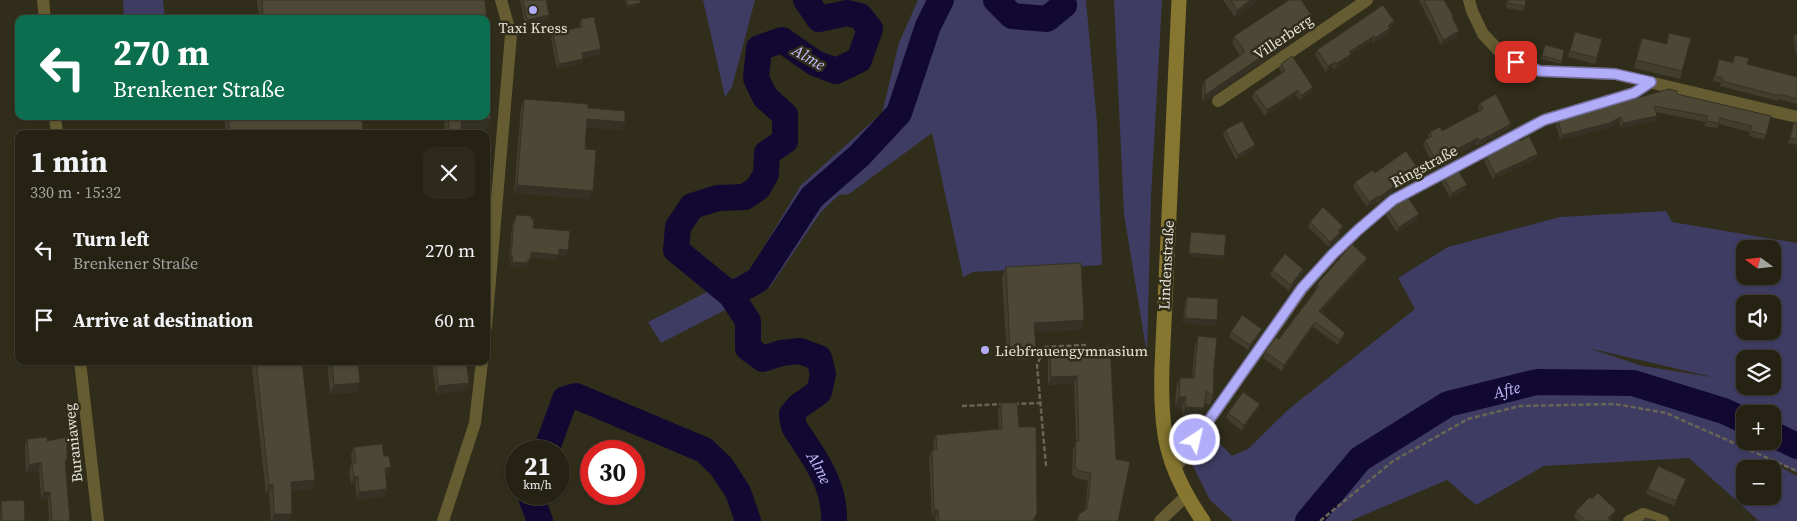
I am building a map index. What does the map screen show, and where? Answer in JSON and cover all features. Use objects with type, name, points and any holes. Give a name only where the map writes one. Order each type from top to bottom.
[{"type":"main road","name":"Lindenstraße","points":[[1179,0],[1161,398],[1162,421],[1166,446],[1174,470],[1186,496],[1203,521]]},
{"type":"street","points":[[43,0],[45,15]]},
{"type":"street","points":[[490,280],[511,35],[501,0]]},
{"type":"street","name":"Villerberg","points":[[1218,101],[1367,0]]},
{"type":"street","points":[[1469,0],[1483,34],[1501,53],[1516,62],[1540,71],[1615,74],[1797,117]]},
{"type":"street","name":"Ringstraße","points":[[1174,470],[1302,288],[1333,254],[1393,200],[1544,120],[1634,93],[1651,82]]},
{"type":"street","name":"Buraniaweg","points":[[80,365],[98,521]]},
{"type":"street","points":[[443,521],[475,423],[482,365]]},
{"type":"street","points":[[1160,521],[1186,496]]},
{"type":"street","points":[[1629,521],[1644,514],[1663,521]]},
{"type":"path","points":[[1046,466],[1037,364],[1045,347],[1086,345]]},
{"type":"path","points":[[962,406],[1040,403]]},
{"type":"path","points":[[1320,521],[1394,461],[1468,419],[1520,406],[1615,404],[1666,413],[1797,471]]},
{"type":"shaded area","points":[[123,0],[163,0],[165,15],[124,15]]},
{"type":"shaded area","points":[[703,0],[755,0],[732,87],[725,97]]},
{"type":"shaded area","points":[[918,0],[1086,0],[1097,123],[1102,265],[973,272],[963,277],[932,133],[849,194],[839,195],[821,212],[770,287],[661,343],[648,322],[750,270],[801,185],[882,113],[899,43]]},
{"type":"shaded area","points":[[1114,0],[1162,0],[1151,197],[1147,354],[1124,214]]},
{"type":"shaded area","points":[[1666,211],[1672,222],[1779,240],[1736,240],[1736,285],[1781,285],[1781,240],[1797,243],[1797,473],[1781,464],[1781,460],[1736,460],[1736,500],[1689,458],[1544,466],[1476,505],[1447,480],[1350,521],[1233,521],[1210,500],[1187,454],[1210,433],[1232,456],[1248,449],[1289,409],[1415,309],[1398,278],[1448,247],[1560,217]],"holes":[[[1588,348],[1715,377],[1643,366]]]},
{"type":"shaded area","points":[[1781,467],[1797,476],[1797,521],[1759,521],[1741,505],[1781,505]]},
{"type":"building","points":[[262,0],[485,0],[486,15],[263,15]]},
{"type":"building","name":"Taxi Kress","points":[[523,0],[546,0],[549,15],[527,20]]},
{"type":"building","points":[[627,0],[640,0],[640,3],[628,5]]},
{"type":"building","points":[[1231,0],[1251,0],[1237,10]]},
{"type":"building","points":[[1289,0],[1301,0],[1312,16],[1283,35],[1286,40],[1205,95],[1205,80],[1245,52],[1234,36]]},
{"type":"building","points":[[1424,0],[1444,0],[1459,31],[1443,40]]},
{"type":"building","points":[[1508,0],[1526,0],[1525,6],[1508,3]]},
{"type":"building","points":[[1383,5],[1394,21],[1388,26],[1390,28],[1349,52],[1351,54],[1336,64],[1335,62],[1328,66],[1317,50]]},
{"type":"building","points":[[594,17],[601,49],[582,53],[583,59],[559,64],[553,33],[582,27],[581,19]]},
{"type":"building","points":[[1575,32],[1602,39],[1597,58],[1570,51]]},
{"type":"building","points":[[1669,33],[1691,38],[1682,71],[1636,60],[1642,38],[1667,44]]},
{"type":"building","points":[[1794,35],[1797,35],[1797,51]]},
{"type":"building","points":[[1545,45],[1564,50],[1562,61],[1542,56]]},
{"type":"building","points":[[1735,55],[1749,58],[1747,64],[1797,77],[1797,99],[1722,81],[1723,78],[1715,76],[1719,59],[1733,63]]},
{"type":"building","points":[[1292,56],[1313,87],[1302,95],[1298,90],[1267,110],[1254,92],[1285,71],[1281,64]]},
{"type":"building","points":[[1669,89],[1677,91],[1677,94],[1771,116],[1766,135],[1751,131],[1752,126],[1720,118],[1719,123],[1706,121],[1708,116],[1654,106],[1657,116],[1623,123],[1621,117],[1609,123],[1562,135],[1558,120]]},
{"type":"building","points":[[1496,94],[1511,124],[1479,141],[1478,138],[1449,153],[1450,156],[1437,163],[1425,140],[1432,136],[1430,132],[1440,127],[1442,131],[1483,109],[1480,103]]},
{"type":"building","points":[[524,99],[588,104],[588,108],[625,111],[625,122],[587,119],[585,149],[596,150],[593,191],[517,185]]},
{"type":"building","points":[[228,120],[362,120],[363,130],[230,130]]},
{"type":"building","points":[[448,120],[481,120],[461,122],[462,130],[449,130]]},
{"type":"building","points":[[1242,121],[1255,145],[1238,155],[1225,130]]},
{"type":"building","points":[[1794,122],[1797,123],[1797,140],[1790,138]]},
{"type":"building","points":[[1529,136],[1538,154],[1495,174],[1486,156],[1519,138],[1520,141]]},
{"type":"building","points":[[1406,151],[1418,169],[1369,202],[1355,182],[1373,170],[1375,173]]},
{"type":"building","points":[[1458,170],[1467,185],[1452,193],[1444,178]]},
{"type":"building","points":[[1408,197],[1419,214],[1399,227],[1388,211]]},
{"type":"building","points":[[1323,207],[1343,226],[1338,231],[1340,233],[1330,242],[1310,222]]},
{"type":"building","points":[[516,215],[531,216],[531,219],[534,219],[533,228],[570,231],[568,250],[559,249],[559,255],[531,252],[530,260],[527,263],[512,262],[513,257],[511,256]]},
{"type":"building","points":[[1191,232],[1226,235],[1224,256],[1189,253]]},
{"type":"building","points":[[1352,244],[1367,258],[1319,311],[1345,333],[1340,340],[1315,322],[1284,365],[1265,352],[1276,337],[1279,339],[1319,286],[1317,284]]},
{"type":"building","points":[[1285,254],[1303,269],[1291,285],[1272,270]]},
{"type":"building","points":[[1081,263],[1084,320],[1034,323],[1036,349],[1010,350],[1006,267]]},
{"type":"building","points":[[1187,297],[1218,299],[1217,320],[1185,318]]},
{"type":"building","points":[[1242,315],[1262,329],[1250,345],[1231,332]]},
{"type":"building","points":[[1198,336],[1217,338],[1213,396],[1206,391],[1204,408],[1185,407],[1186,397],[1179,397],[1180,378],[1194,378]]},
{"type":"building","points":[[1110,346],[1116,459],[1130,462],[1118,521],[1077,521],[1079,514],[1087,509],[1091,473],[1079,471],[1075,467],[1076,441],[1079,441],[1077,376],[1051,377],[1050,351]]},
{"type":"building","points":[[256,365],[302,365],[315,480],[291,482],[292,514],[274,514],[273,484],[269,485]]},
{"type":"building","points":[[332,365],[358,365],[360,383],[334,385]]},
{"type":"building","points":[[436,365],[467,365],[469,383],[438,386]]},
{"type":"building","points":[[1243,392],[1260,404],[1244,425],[1228,413]]},
{"type":"building","points":[[1001,403],[1017,403],[1019,427],[1036,427],[1037,514],[1032,521],[939,521],[938,510],[934,510],[932,450],[937,449],[936,435],[1002,429]]},
{"type":"building","points":[[47,437],[47,441],[67,437],[67,460],[65,461],[70,521],[52,521],[50,492],[44,492],[41,462],[29,465],[27,439]]},
{"type":"building","points":[[382,444],[384,456],[389,456],[391,467],[385,468],[387,489],[359,492],[358,476],[354,477],[352,463],[356,463],[354,447]]},
{"type":"building","points":[[1658,466],[1686,479],[1676,501],[1648,489]]},
{"type":"building","points":[[1598,493],[1616,510],[1608,518],[1612,521],[1586,521],[1576,511],[1590,497],[1592,499]]},
{"type":"building","points":[[24,500],[25,521],[2,521],[1,501]]},
{"type":"building","points":[[1645,518],[1656,521],[1644,521]]},
{"type":"waterway","name":"Alme","points":[[806,0],[819,19],[847,13],[860,16],[870,29],[859,60],[836,71],[815,63],[782,40],[759,48],[756,78],[765,97],[785,115],[785,141],[767,153],[766,174],[758,188],[745,197],[718,198],[692,206],[678,227],[676,250],[731,295],[748,321],[748,348],[763,359],[781,353],[800,351],[819,358],[823,374],[819,392],[799,406],[792,414],[795,428],[817,463],[830,491],[834,521]]},
{"type":"waterway","name":"Alme","points":[[731,295],[758,280],[812,197],[859,156],[899,113],[928,26],[941,0]]},
{"type":"waterway","name":"Alme","points":[[996,0],[1012,16],[1047,19],[1064,5],[1063,0]]},
{"type":"waterway","name":"Afte","points":[[1308,521],[1360,459],[1448,404],[1537,382],[1633,383],[1724,411],[1736,417]]},
{"type":"waterway","name":"Alme","points":[[550,440],[565,399],[576,396],[704,450],[721,466],[738,492],[748,521]]},
{"type":"waterway","name":"Afte","points":[[1781,438],[1797,446]]},
{"type":"waterway","name":"Alme","points":[[534,505],[540,521]]},
{"type":"place","name":"Taxi Kress","points":[[533,10]]},
{"type":"place","name":"Liebfrauengymnasium","points":[[985,350]]},
{"type":"route","points":[[1195,440],[1302,288],[1333,254],[1393,200],[1544,120],[1634,93],[1651,82],[1615,74],[1540,71],[1516,62]]}]
